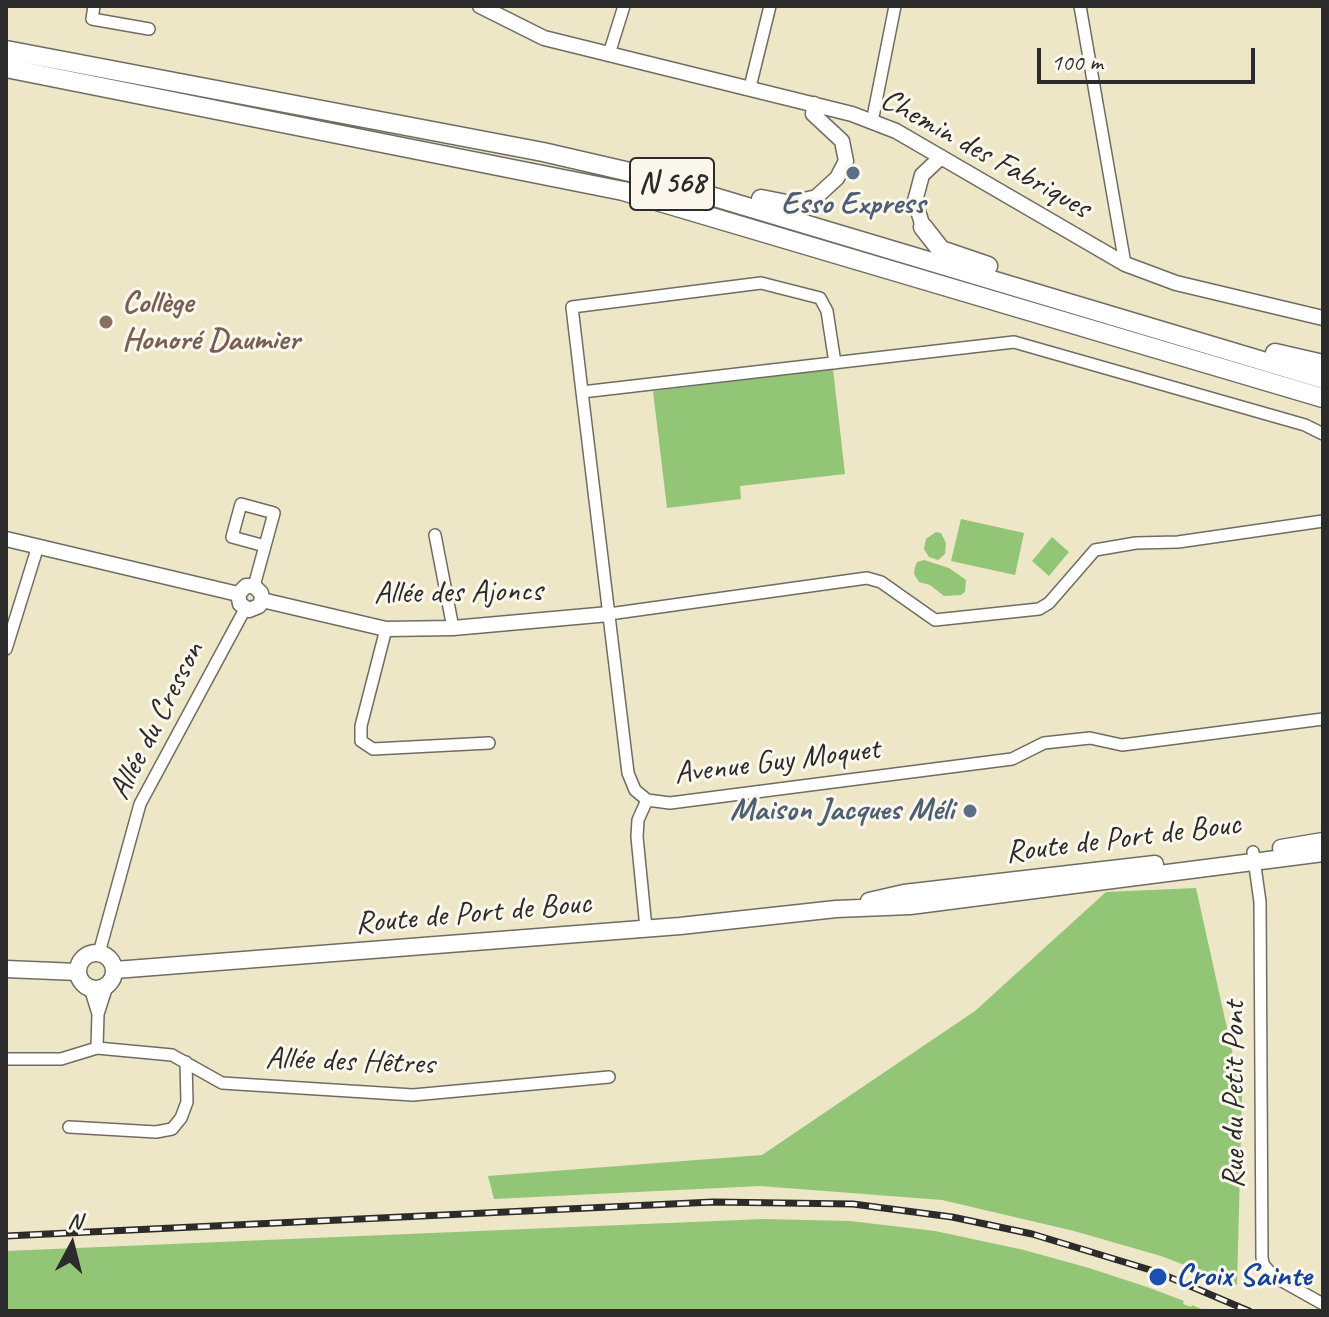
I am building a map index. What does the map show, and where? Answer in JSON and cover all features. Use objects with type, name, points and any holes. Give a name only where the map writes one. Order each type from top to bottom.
[{"type":"highway","name":"N 568","points":[[6,50],[543,152],[634,173],[1323,379]]},
{"type":"highway","name":"N 568","points":[[6,68],[623,191],[1323,398]]},
{"type":"highway","points":[[634,173],[665,175],[791,205],[813,200]]},
{"type":"highway","points":[[923,227],[941,250],[998,269],[1078,305]]},
{"type":"highway","points":[[1111,315],[1323,364]]},
{"type":"main road","name":"Route de Port de Bouc","points":[[1254,857],[1323,841]]},
{"type":"main road","name":"Route de Port de Bouc","points":[[115,970],[646,928],[836,909],[904,893],[1254,857],[1323,853]]},
{"type":"main road","points":[[99,953],[110,959],[115,970],[114,976],[98,987],[82,982],[78,972],[84,958],[99,953]]},
{"type":"main road","points":[[6,969],[78,972]]},
{"type":"street","points":[[94,6],[92,19],[149,29]]},
{"type":"street","name":"Chemin des Fabriques","points":[[480,6],[544,38],[750,87],[872,122],[896,131],[1125,264],[1176,283],[1323,318]]},
{"type":"street","points":[[609,54],[624,6]]},
{"type":"street","points":[[750,87],[770,6]]},
{"type":"street","points":[[872,122],[895,6]]},
{"type":"street","points":[[1080,6],[1125,264]]},
{"type":"street","points":[[813,200],[837,178],[846,161],[842,141],[813,114],[814,104]]},
{"type":"street","points":[[923,227],[915,201],[922,175],[941,157]]},
{"type":"street","name":"Avenue Guy Moquet","points":[[835,363],[827,311],[820,298],[761,283],[572,307],[629,779],[635,790],[647,800],[670,803],[1012,759],[1044,743],[1090,738],[1122,745],[1323,719]]},
{"type":"street","points":[[582,392],[1014,342],[1305,425],[1323,434]]},
{"type":"street","points":[[609,614],[867,578],[881,582],[935,620],[1039,609],[1049,603],[1095,550],[1136,543],[1178,542],[1323,521]]},
{"type":"street","points":[[435,535],[453,628]]},
{"type":"street","points":[[6,539],[238,594]]},
{"type":"street","points":[[6,649],[38,546]]},
{"type":"street","points":[[254,586],[265,546]]},
{"type":"street","points":[[246,586],[254,586],[260,589],[262,600],[256,608],[245,609],[238,601],[238,594],[246,586]]},
{"type":"street","name":"Allée des Ajoncs","points":[[262,600],[386,629],[453,628],[609,614]]},
{"type":"street","name":"Allée du Cresson","points":[[99,953],[140,804],[245,609]]},
{"type":"street","points":[[386,629],[361,726],[361,741],[373,749],[489,743]]},
{"type":"street","points":[[646,928],[637,837],[638,820],[647,800]]},
{"type":"street","name":"Rue du Petit Pont","points":[[1254,857],[1260,902],[1262,1257],[1267,1271],[1278,1280],[1323,1304]]},
{"type":"street","points":[[6,1059],[61,1059],[97,1048],[98,987]]},
{"type":"street","name":"Allée des Hêtres","points":[[97,1048],[172,1055],[222,1083],[413,1095],[609,1077]]},
{"type":"street","points":[[69,1127],[156,1132],[172,1129],[181,1118],[187,1102],[186,1062]]},
{"type":"green space","points":[[833,369],[845,474],[740,486],[741,499],[667,508],[653,391]]},
{"type":"green space","points":[[961,519],[1024,533],[1015,575],[951,561]]},
{"type":"green space","points":[[936,532],[941,533],[946,543],[945,554],[938,560],[929,557],[924,549],[926,539]]},
{"type":"green space","points":[[1052,537],[1069,552],[1049,576],[1032,561]]},
{"type":"green space","points":[[924,560],[949,568],[966,580],[965,592],[944,596],[930,585],[919,582],[914,574],[915,567],[917,562]]},
{"type":"green space","points":[[1196,888],[1242,1096],[1237,1285],[1161,1256],[1074,1231],[942,1200],[760,1186],[494,1199],[488,1176],[762,1155],[975,1011],[1106,892]]},
{"type":"green space","points":[[763,1219],[850,1221],[935,1231],[1089,1268],[1206,1311],[6,1311],[6,1251]]},
{"type":"railway","points":[[6,1236],[713,1202],[853,1204],[952,1217],[1032,1234],[1157,1272],[1249,1311]]},
{"type":"place","name":"Esso Express","points":[[853,173]]},
{"type":"place","name":"Collège Honoré Daumier","points":[[106,322]]},
{"type":"place","name":"Maison Jacques Méli","points":[[970,811]]},
{"type":"place","name":"Croix Sainte","points":[[1158,1277]]}]
